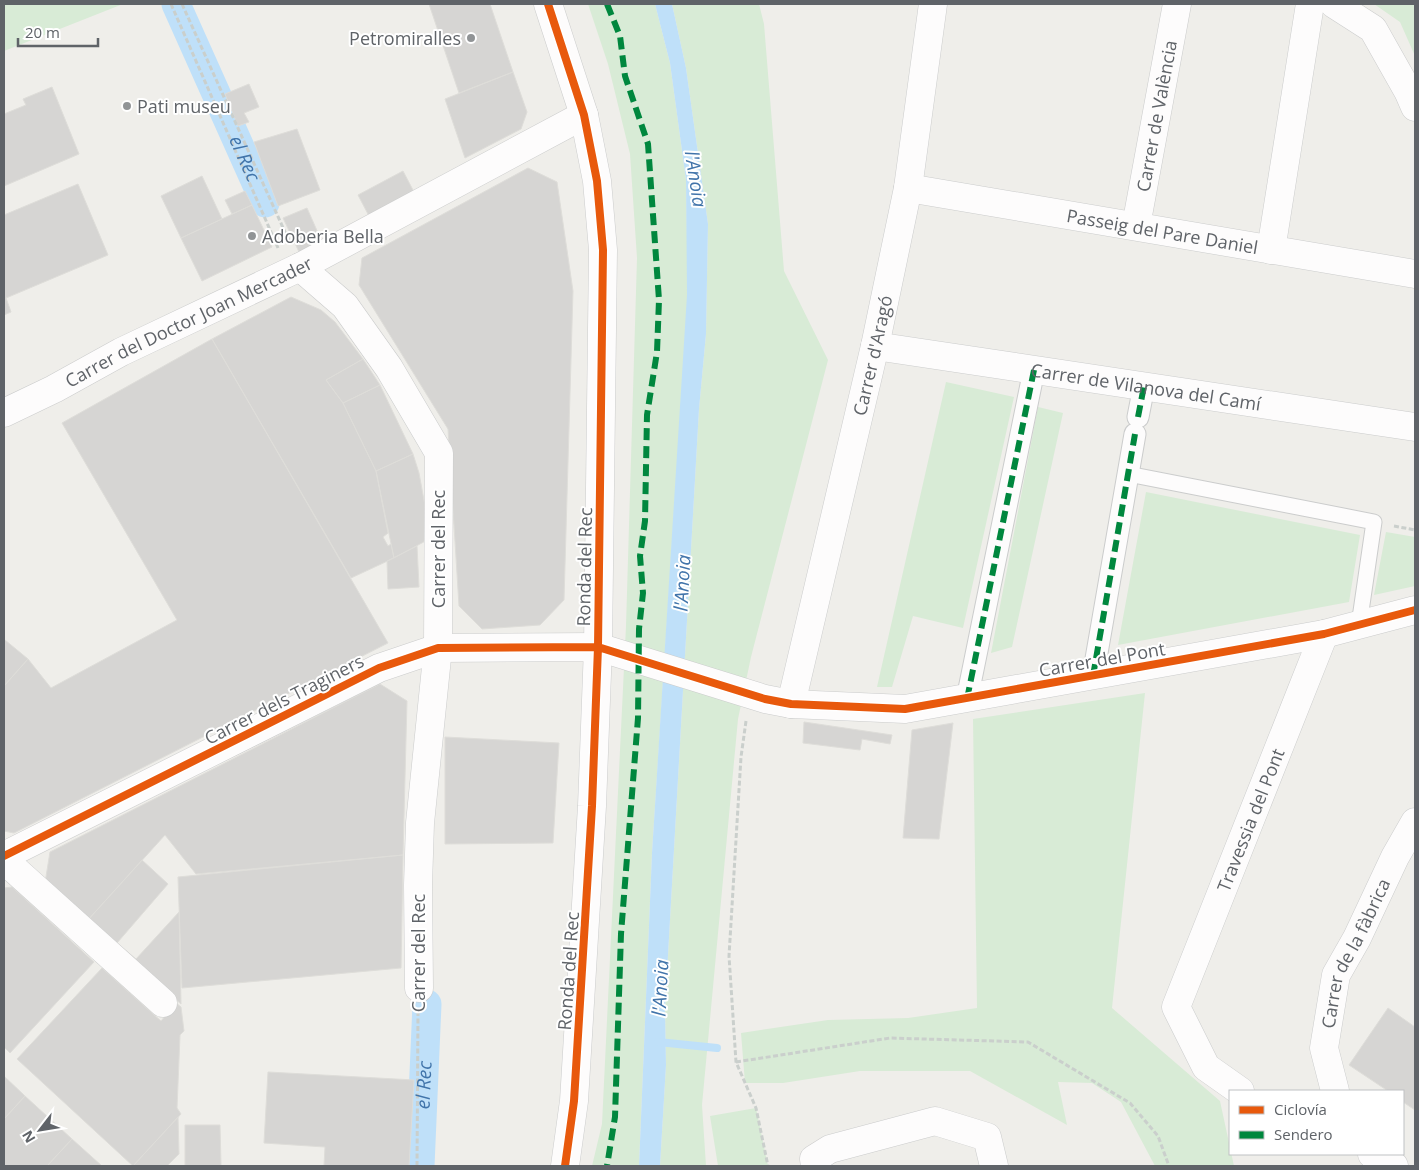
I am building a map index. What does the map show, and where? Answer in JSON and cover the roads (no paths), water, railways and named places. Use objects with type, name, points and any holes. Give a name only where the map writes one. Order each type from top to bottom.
[{"type":"street","name":"Ronda del Rec","points":[[548,4],[584,115],[597,181],[604,250],[598,647],[584,968],[574,1101],[565,1166]]},
{"type":"street","name":"Carrer d'Aragó","points":[[791,704],[875,346],[908,188],[933,4]]},
{"type":"street","name":"Carrer de València","points":[[1136,226],[1177,4]]},
{"type":"street","points":[[1271,250],[1310,4]]},
{"type":"street","points":[[1334,4],[1373,30],[1408,91],[1415,107]]},
{"type":"street","name":"Carrer del Doctor Joan Mercader","points":[[4,413],[54,389],[120,352],[294,270],[584,115]]},
{"type":"street","name":"Passeig del Pare Daniel","points":[[908,188],[1415,274]]},
{"type":"street","name":"Carrer del Rec","points":[[294,270],[345,306],[389,368],[439,452],[438,648],[420,823],[418,885],[419,988]]},
{"type":"street","name":"Carrer de Vilanova del Camí","points":[[875,346],[1415,427]]},
{"type":"street","points":[[967,698],[1034,370]]},
{"type":"street","points":[[1093,676],[1144,386]]},
{"type":"street","name":"Carrer del Pont","points":[[749,695],[791,704],[905,709],[1324,634],[1415,610]]},
{"type":"street","name":"Travessia del Pont","points":[[1239,1090],[1206,1066],[1176,1007],[1324,634]]},
{"type":"street","name":"Carrer dels Traginers","points":[[4,856],[379,668],[438,648],[598,647],[749,695]]},
{"type":"street","name":"Carrer de la fàbrica","points":[[1335,1090],[1324,1048],[1336,975],[1357,938],[1394,857],[1415,822]]},
{"type":"street","points":[[4,860],[163,1003]]},
{"type":"street","points":[[815,1162],[830,1149],[935,1121],[987,1137],[994,1166]]},
{"type":"street","points":[[1374,1155],[1394,1166]]},
{"type":"lane","points":[[1128,474],[1374,522],[1359,624]]},
{"type":"water","name":"l'Anoia","points":[[655,4],[672,4],[686,68],[708,224],[706,334],[699,409],[665,1008],[666,1065],[660,1166],[639,1166],[652,853],[687,295],[686,180],[670,63]]},
{"type":"waterway","name":"el Rec","points":[[176,4],[265,203]]},
{"type":"waterway","name":"el Rec","points":[[420,1166],[427,1004]]},
{"type":"waterway","points":[[658,1042],[717,1048]]},
{"type":"place","name":"Petromiralles","points":[[471,38]]},
{"type":"place","name":"Pati museu","points":[[127,106]]},
{"type":"place","name":"Adoberia Bella","points":[[252,236]]}]
